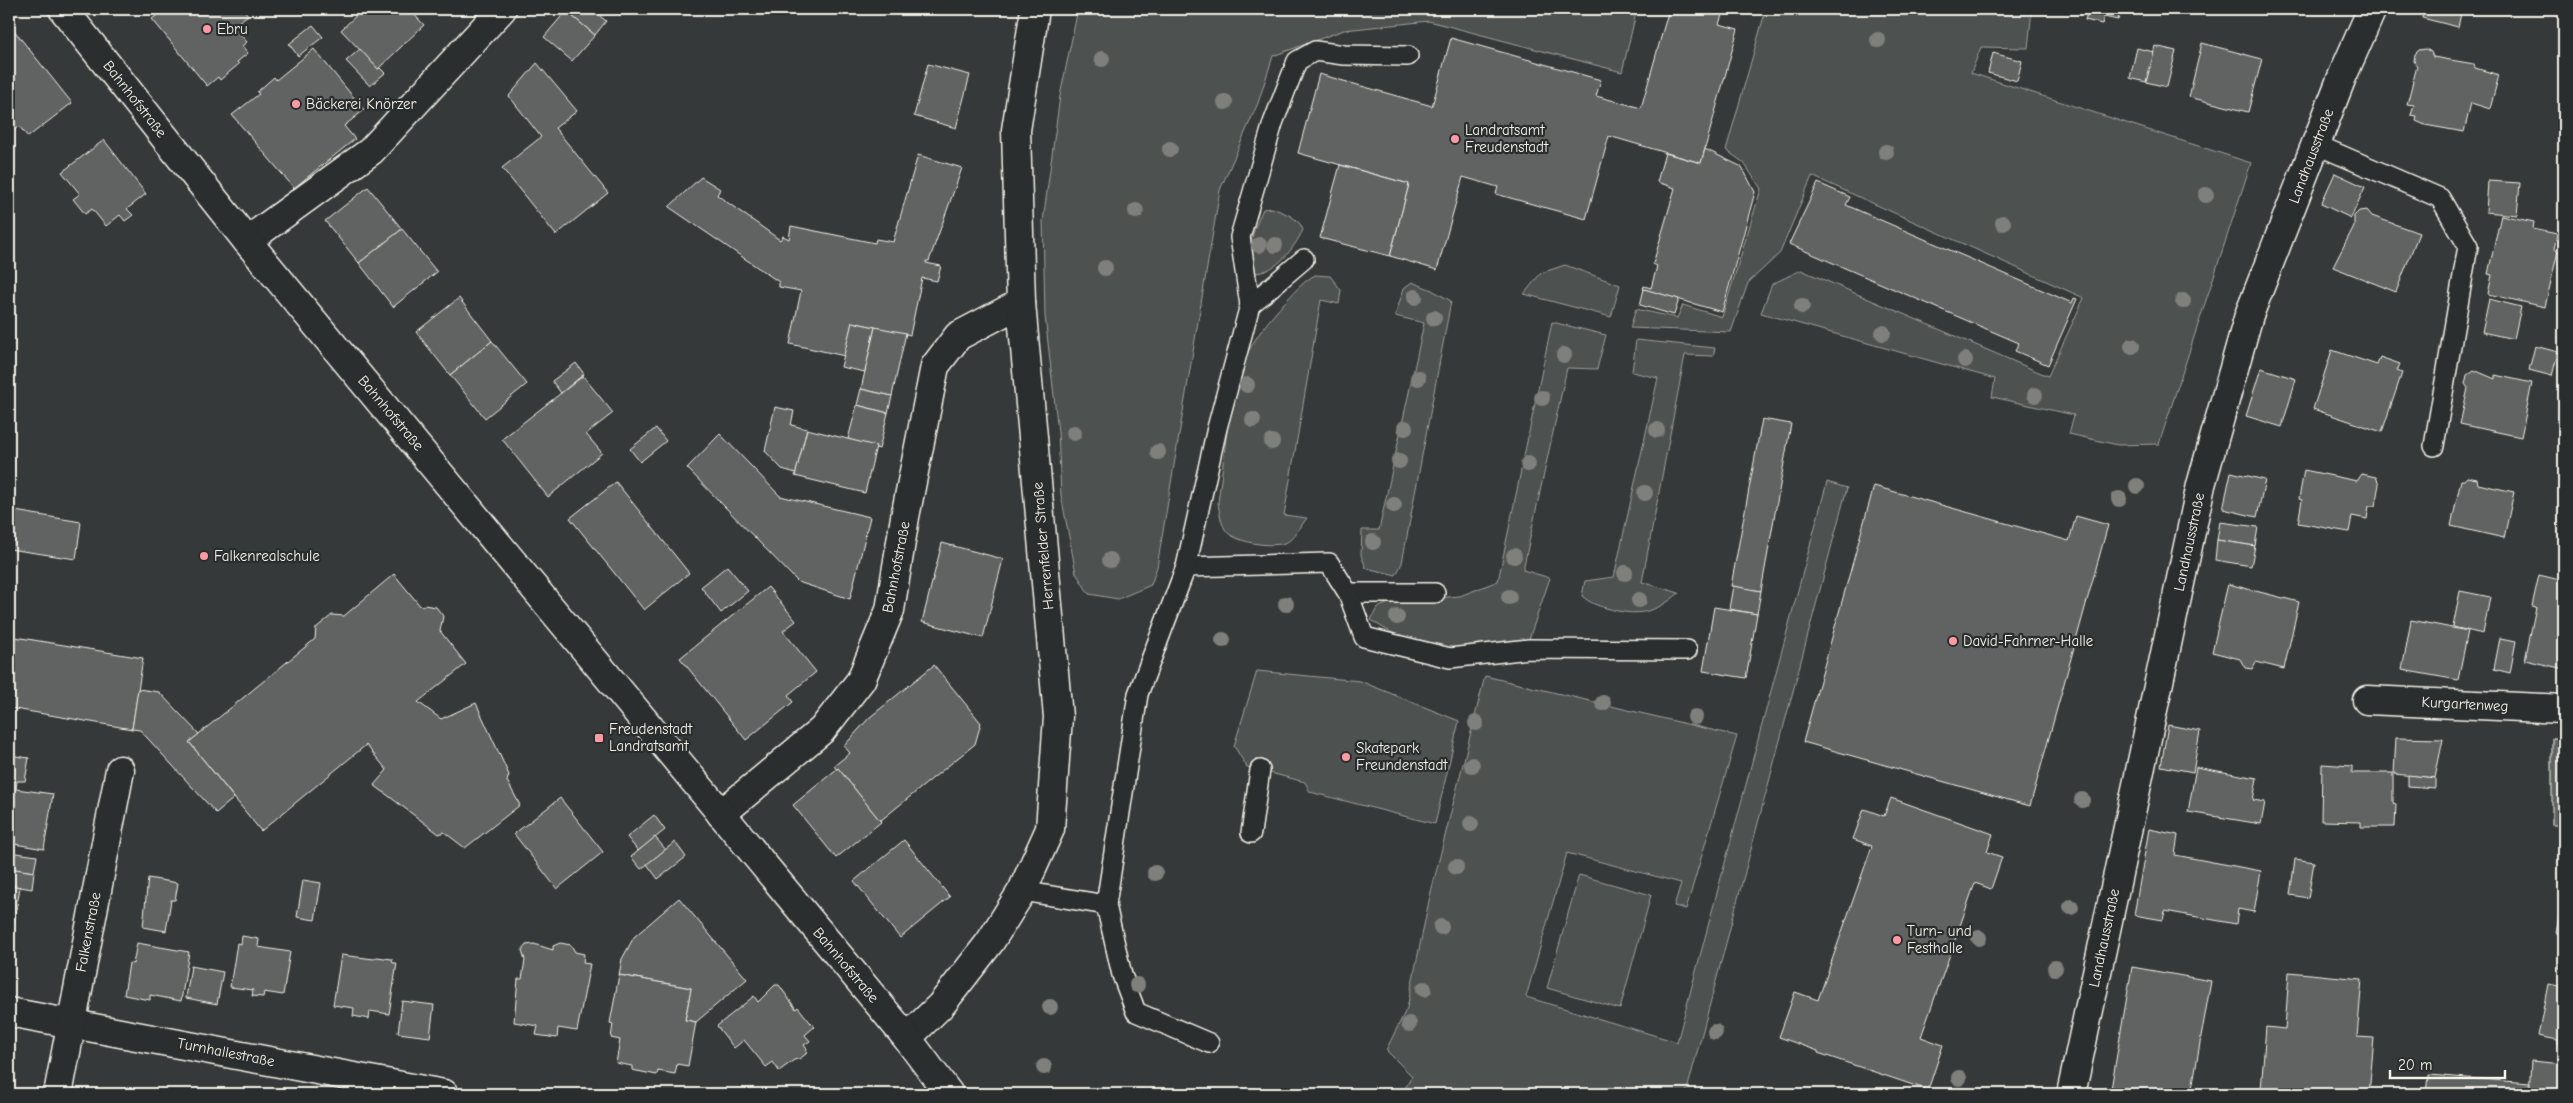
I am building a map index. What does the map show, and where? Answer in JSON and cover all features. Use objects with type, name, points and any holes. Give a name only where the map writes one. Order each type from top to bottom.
[{"type":"street","name":"Bahnhofstraße","points":[[63,9],[247,241],[907,1038],[949,1094]]},
{"type":"street","points":[[247,241],[371,152],[502,9]]},
{"type":"street","name":"Herrenfelder Straße","points":[[907,1038],[953,990],[990,942],[1022,890],[1050,830],[1058,717],[1021,303],[1016,130],[1035,9]]},
{"type":"street","name":"Landhausstraße","points":[[2071,1094],[2201,485],[2249,315],[2315,144],[2372,9]]},
{"type":"street","name":"Bahnhofstraße","points":[[721,814],[822,730],[861,680],[890,610],[905,517],[935,366],[958,336],[1021,303]]},
{"type":"street","name":"Kurgartenweg","points":[[2367,700],[2564,709]]},
{"type":"street","name":"Falkenstraße","points":[[58,1094],[70,1022],[120,770]]},
{"type":"street","name":"Turnhallestraße","points":[[9,1012],[444,1094]]},
{"type":"lane","points":[[1209,1043],[1136,1012],[1122,975],[1106,905],[1138,694],[1186,567],[1217,428],[1250,305],[1240,237],[1273,123],[1297,61],[1315,51],[1344,55],[1408,56]]},
{"type":"lane","points":[[2315,144],[2440,198],[2468,246],[2434,446]]},
{"type":"lane","points":[[1250,305],[1304,258]]},
{"type":"lane","points":[[1186,567],[1329,563],[1348,593],[1364,637],[1450,658],[1529,649],[1687,650]]},
{"type":"lane","points":[[1348,593],[1435,593]]},
{"type":"lane","points":[[1251,833],[1260,770]]},
{"type":"lane","points":[[1022,890],[1106,905]]},
{"type":"shaded area","points":[[1078,9],[1637,9],[1622,72],[1429,21],[1344,30],[1273,56],[1258,103],[1220,190],[1157,567],[1151,585],[1118,599],[1089,594],[1076,573],[1061,495],[1058,432],[1045,316],[1043,221],[1060,96]]},
{"type":"shaded area","points":[[1766,9],[2032,9],[2028,48],[1981,47],[1971,73],[2251,163],[2159,444],[2118,445],[2069,434],[2074,415],[1992,397],[1995,379],[1761,313],[1772,284],[1801,270],[2048,376],[2084,298],[1812,176],[1780,253],[1748,283],[1731,332],[1630,328],[1636,309],[1677,318],[1683,305],[1722,317],[1761,189],[1744,163],[1726,150]]},
{"type":"shaded area","points":[[1272,208],[1295,219],[1303,230],[1284,258],[1271,268],[1255,273],[1251,266],[1250,258],[1251,241],[1263,209]]},
{"type":"shaded area","points":[[1565,265],[1620,285],[1611,317],[1524,294],[1541,273]]},
{"type":"shaded area","points":[[1315,275],[1330,276],[1341,290],[1339,304],[1321,300],[1284,515],[1307,518],[1293,538],[1285,543],[1268,545],[1248,542],[1227,532],[1222,522],[1218,502],[1227,429],[1234,393],[1245,359],[1257,337],[1284,303],[1302,284]]},
{"type":"shaded area","points":[[1412,282],[1432,290],[1451,301],[1402,563],[1396,575],[1366,568],[1361,555],[1362,530],[1379,530],[1424,323],[1395,316],[1404,288]]},
{"type":"shaded area","points":[[1552,322],[1606,335],[1597,369],[1567,368],[1523,570],[1550,578],[1528,642],[1486,647],[1447,648],[1409,640],[1390,632],[1371,620],[1377,608],[1391,602],[1460,596],[1498,581]]},
{"type":"shaded area","points":[[1636,340],[1715,348],[1713,356],[1685,355],[1642,582],[1679,593],[1653,609],[1636,613],[1602,607],[1582,596],[1585,581],[1614,577],[1658,378],[1632,372]]},
{"type":"shaded area","points":[[1827,482],[1847,488],[1686,1094],[1402,1094],[1412,1076],[1386,1050],[1407,1008],[1430,896],[1485,676],[1737,736],[1686,909],[1674,906],[1681,883],[1567,853],[1526,997],[1677,1042]]},
{"type":"shaded area","name":"Skatepark Freundenstadt","points":[[1257,671],[1360,681],[1459,721],[1435,824],[1310,792],[1305,782],[1247,767],[1234,746]]},
{"type":"shaded area","points":[[1579,875],[1651,895],[1620,1009],[1547,988]]},
{"type":"building","points":[[165,9],[243,9],[248,15],[233,26],[247,42],[242,46],[248,53],[237,62],[239,64],[220,80],[218,77],[207,86],[152,19]]},
{"type":"building","points":[[363,9],[409,9],[424,25],[378,69],[341,30]]},
{"type":"building","points":[[568,9],[592,9],[606,21],[595,35],[566,11]]},
{"type":"building","name":"Landratsamt Freudenstadt","points":[[1669,9],[1724,9],[1719,24],[1738,29],[1701,163],[1609,136],[1586,219],[1496,194],[1498,187],[1463,177],[1437,270],[1390,256],[1409,184],[1298,153],[1319,74],[1432,106],[1451,38],[1601,80],[1596,96],[1641,108]]},
{"type":"building","points":[[2076,9],[2121,9],[2118,20],[2104,17],[2102,24],[2085,20],[2088,11]]},
{"type":"building","points":[[2424,9],[2462,9],[2458,27],[2422,18]]},
{"type":"building","points":[[566,11],[595,35],[572,61],[544,37]]},
{"type":"building","points":[[9,24],[72,103],[28,137],[19,126],[11,133],[9,130]]},
{"type":"building","points":[[313,25],[323,37],[298,56],[289,44]]},
{"type":"building","points":[[2202,43],[2262,59],[2248,112],[2189,97]]},
{"type":"building","points":[[2155,46],[2176,51],[2167,87],[2146,82]]},
{"type":"building","points":[[2137,48],[2154,52],[2146,82],[2130,78]]},
{"type":"building","points":[[314,49],[364,110],[344,126],[355,139],[294,188],[232,115],[259,94],[257,92],[274,77],[276,80]]},
{"type":"building","points":[[360,49],[378,69],[380,68],[385,73],[370,86],[346,61]]},
{"type":"building","points":[[2426,49],[2431,52],[2433,57],[2474,64],[2475,68],[2499,75],[2490,109],[2471,103],[2464,132],[2425,125],[2416,121],[2417,116],[2411,115],[2414,105],[2407,104],[2417,66],[2414,61],[2415,54],[2419,50]]},
{"type":"building","points":[[1993,53],[2022,61],[2017,81],[1988,73]]},
{"type":"building","points":[[537,63],[577,111],[555,128],[608,193],[556,235],[502,168],[541,137],[509,96]]},
{"type":"building","points":[[928,64],[970,75],[956,128],[914,116]]},
{"type":"building","points":[[104,140],[146,194],[127,209],[133,215],[125,221],[120,215],[106,226],[92,209],[85,214],[73,199],[80,194],[62,172]]},
{"type":"building","points":[[1705,149],[1742,167],[1755,192],[1722,312],[1643,289],[1644,286],[1651,288],[1657,266],[1653,264],[1675,188],[1657,182],[1665,153],[1701,163]]},
{"type":"building","points":[[918,155],[962,168],[929,261],[926,261],[926,263],[941,266],[937,281],[922,278],[910,335],[852,322],[845,356],[790,344],[801,291],[779,287],[779,282],[669,207],[701,177],[720,189],[717,195],[780,240],[783,236],[789,239],[791,226],[875,243],[876,239],[893,242]]},
{"type":"building","points":[[1340,165],[1409,184],[1390,256],[1320,238]]},
{"type":"building","points":[[2335,173],[2365,187],[2351,218],[2321,204]]},
{"type":"building","points":[[2488,181],[2520,183],[2517,215],[2486,212]]},
{"type":"building","points":[[1818,183],[1850,197],[1846,205],[2072,303],[2074,298],[2077,299],[2048,365],[2015,351],[2019,343],[1789,244]]},
{"type":"building","points":[[368,187],[402,229],[359,263],[325,221]]},
{"type":"building","points":[[2367,210],[2372,216],[2419,233],[2396,292],[2333,267],[2354,226],[2354,216],[2359,211]]},
{"type":"building","points":[[2501,215],[2534,222],[2533,229],[2557,234],[2554,249],[2558,251],[2545,307],[2488,294],[2492,275],[2488,274]]},
{"type":"building","points":[[402,229],[437,272],[393,307],[359,263]]},
{"type":"building","points":[[1644,289],[1679,299],[1674,315],[1640,305]]},
{"type":"building","points":[[459,298],[492,341],[450,375],[416,332]]},
{"type":"building","points":[[2489,299],[2521,307],[2514,339],[2482,332]]},
{"type":"building","points":[[852,322],[875,327],[865,372],[841,367]]},
{"type":"building","points":[[875,327],[906,333],[892,396],[861,389]]},
{"type":"building","points":[[492,341],[527,384],[485,418],[450,375]]},
{"type":"building","points":[[2535,346],[2558,352],[2552,376],[2529,370]]},
{"type":"building","points":[[2332,350],[2377,365],[2380,357],[2400,364],[2397,371],[2402,373],[2382,432],[2313,409]]},
{"type":"building","points":[[576,363],[584,374],[561,393],[552,381]]},
{"type":"building","points":[[2261,368],[2296,379],[2282,427],[2246,416]]},
{"type":"building","points":[[2474,370],[2495,379],[2495,375],[2532,383],[2521,437],[2460,424],[2468,388],[2465,384],[2467,375]]},
{"type":"building","points":[[583,376],[613,413],[586,434],[602,453],[548,497],[502,439]]},
{"type":"building","points":[[861,389],[892,396],[888,413],[857,405]]},
{"type":"building","points":[[857,405],[888,413],[879,449],[848,439]]},
{"type":"building","points":[[775,407],[794,411],[791,425],[807,429],[796,473],[782,469],[765,451]]},
{"type":"building","points":[[1762,419],[1791,424],[1761,591],[1731,586]]},
{"type":"building","points":[[656,428],[666,441],[640,462],[630,449]]},
{"type":"building","points":[[807,429],[876,446],[865,493],[795,476]]},
{"type":"building","points":[[720,434],[780,496],[870,517],[850,599],[798,582],[687,468]]},
{"type":"building","points":[[2304,470],[2357,481],[2362,474],[2376,477],[2379,484],[2375,506],[2369,506],[2367,519],[2352,516],[2349,532],[2298,523],[2302,500],[2299,499]]},
{"type":"building","points":[[2231,472],[2265,480],[2257,517],[2223,509]]},
{"type":"building","points":[[2467,477],[2477,479],[2478,484],[2514,492],[2504,538],[2451,526],[2461,480]]},
{"type":"building","points":[[616,482],[689,573],[644,610],[570,518]]},
{"type":"building","name":"David-Fahrner-Halle","points":[[1874,486],[2069,541],[2076,516],[2108,525],[2030,806],[1803,742]]},
{"type":"building","points":[[9,510],[81,522],[76,559],[9,549]]},
{"type":"building","points":[[2220,522],[2258,527],[2255,546],[2217,540]]},
{"type":"building","points":[[2217,540],[2255,546],[2251,566],[2215,560]]},
{"type":"building","points":[[942,543],[1003,559],[983,638],[922,622]]},
{"type":"building","points":[[727,566],[748,591],[721,613],[701,587]]},
{"type":"building","points":[[394,574],[421,607],[424,605],[436,607],[443,616],[440,631],[466,664],[418,702],[441,719],[476,703],[509,775],[507,781],[520,805],[465,848],[444,832],[439,834],[374,785],[387,770],[366,745],[261,831],[189,742],[315,639],[316,628],[332,615],[344,616]]},
{"type":"building","points":[[2539,575],[2564,581],[2564,669],[2525,660],[2536,607],[2532,606]]},
{"type":"building","points":[[2228,584],[2299,602],[2284,669],[2256,662],[2252,669],[2245,668],[2240,659],[2212,652]]},
{"type":"building","points":[[1733,586],[1761,591],[1757,614],[1729,609]]},
{"type":"building","points":[[768,587],[796,621],[783,631],[816,672],[788,695],[793,702],[746,740],[680,658]]},
{"type":"building","points":[[2460,591],[2490,597],[2483,634],[2453,627]]},
{"type":"building","points":[[1714,607],[1757,614],[1746,678],[1703,671]]},
{"type":"building","points":[[2411,620],[2468,631],[2458,680],[2402,670]]},
{"type":"building","points":[[9,636],[143,658],[132,729],[9,708]]},
{"type":"building","points":[[2500,638],[2516,641],[2510,673],[2494,669]]},
{"type":"building","points":[[934,665],[981,723],[975,744],[880,821],[838,768],[837,770],[834,766],[850,753],[844,746],[869,718]]},
{"type":"building","points":[[138,689],[159,692],[199,734],[189,742],[234,798],[216,813],[140,730],[132,729]]},
{"type":"building","points":[[2168,725],[2200,731],[2193,772],[2161,766]]},
{"type":"building","points":[[2396,738],[2443,739],[2435,778],[2394,774]]},
{"type":"building","points":[[2552,738],[2564,738],[2564,825],[2552,825]]},
{"type":"building","points":[[9,755],[29,758],[25,781],[17,781],[16,789],[53,794],[44,849],[9,843]]},
{"type":"building","points":[[2322,764],[2352,766],[2352,773],[2393,773],[2393,803],[2396,804],[2395,827],[2361,827],[2361,822],[2321,821]]},
{"type":"building","points":[[2196,767],[2257,778],[2253,800],[2265,802],[2261,824],[2188,812]]},
{"type":"building","points":[[838,768],[881,822],[836,858],[793,805]]},
{"type":"building","points":[[2408,775],[2435,778],[2435,788],[2408,786]]},
{"type":"building","points":[[560,798],[603,852],[557,889],[514,834]]},
{"type":"building","name":"Turn- und Festhalle","points":[[1891,798],[1993,834],[1987,852],[2002,857],[1991,889],[1975,883],[1921,1037],[1943,1045],[1928,1090],[1818,1053],[1818,1051],[1779,1037],[1795,992],[1818,1000],[1872,846],[1853,839],[1864,809],[1884,816]]},
{"type":"building","points":[[654,815],[665,830],[638,851],[627,837]]},
{"type":"building","points":[[2149,829],[2178,835],[2175,855],[2261,871],[2254,912],[2238,909],[2236,924],[2165,911],[2163,920],[2134,915]]},
{"type":"building","points":[[655,837],[666,850],[641,869],[631,857]]},
{"type":"building","points":[[904,840],[950,897],[900,938],[854,881]]},
{"type":"building","points":[[675,842],[686,857],[658,879],[647,864]]},
{"type":"building","points":[[9,852],[37,856],[34,872],[9,868]]},
{"type":"building","points":[[2295,859],[2314,862],[2308,898],[2290,895]]},
{"type":"building","points":[[9,868],[34,872],[32,889],[9,885]]},
{"type":"building","points":[[148,878],[178,883],[175,900],[171,900],[166,931],[143,927]]},
{"type":"building","points":[[303,880],[321,883],[315,920],[297,917]]},
{"type":"building","points":[[9,885],[20,887],[11,941],[9,940]]},
{"type":"building","points":[[2564,890],[2564,934],[2556,933]]},
{"type":"building","points":[[679,898],[747,979],[696,1022],[685,1020],[691,988],[619,975],[622,959],[634,937]]},
{"type":"building","points":[[242,936],[259,939],[258,947],[290,952],[283,995],[264,992],[263,997],[252,996],[253,990],[230,987],[237,943],[241,944]]},
{"type":"building","points":[[137,943],[189,952],[181,1001],[150,995],[150,1000],[124,995],[129,963],[133,964]]},
{"type":"building","points":[[560,943],[571,945],[575,952],[584,954],[583,963],[590,964],[577,1031],[558,1028],[557,1038],[536,1035],[538,1026],[514,1022],[518,979],[522,979],[525,960],[522,950],[526,945],[534,944],[553,950],[553,946]]},
{"type":"building","points":[[2563,946],[2564,968],[2559,968]]},
{"type":"building","points":[[341,955],[392,959],[393,963],[397,963],[389,1014],[370,1011],[369,1019],[353,1016],[354,1008],[333,1005]]},
{"type":"building","points":[[191,966],[223,972],[217,1004],[186,998]]},
{"type":"building","points":[[2132,967],[2211,981],[2191,1094],[2104,1094],[2105,1088],[2111,1089]]},
{"type":"building","points":[[2289,972],[2362,979],[2357,1037],[2374,1038],[2369,1094],[2309,1094],[2261,1090],[2266,1027],[2285,1029]]},
{"type":"building","points":[[619,975],[691,988],[685,1020],[696,1022],[688,1066],[677,1064],[675,1074],[658,1071],[657,1075],[632,1070],[632,1066],[616,1063],[620,1040],[611,1038],[613,1024],[610,1023]]},
{"type":"building","points":[[2548,984],[2564,987],[2564,1045],[2558,1044],[2558,1040],[2538,1036]]},
{"type":"building","points":[[775,985],[779,985],[796,1009],[798,1007],[814,1027],[805,1035],[810,1041],[804,1045],[807,1049],[806,1054],[779,1071],[773,1062],[766,1067],[744,1040],[734,1048],[717,1026],[754,996],[758,1002]]},
{"type":"building","points":[[402,1001],[434,1005],[430,1037],[398,1033]]},
{"type":"building","points":[[2531,1061],[2564,1064],[2563,1094],[2529,1094]]},
{"type":"building","points":[[2429,1075],[2530,1083],[2529,1094],[2427,1094]]},
{"type":"place","name":"Ebru","points":[[207,29]]},
{"type":"place","name":"Bäckerei Knörzer","points":[[296,104]]},
{"type":"place","name":"Landratsamt Freudenstadt","points":[[1455,139]]},
{"type":"place","name":"Falkenrealschule","points":[[204,556]]},
{"type":"place","name":"David-Fahrner-Halle","points":[[1953,641]]},
{"type":"place","name":"Freudenstadt Landratsamt","points":[[599,738]]},
{"type":"place","name":"Skatepark Freundenstadt","points":[[1346,757]]},
{"type":"place","name":"Turn- und Festhalle","points":[[1897,940]]}]
